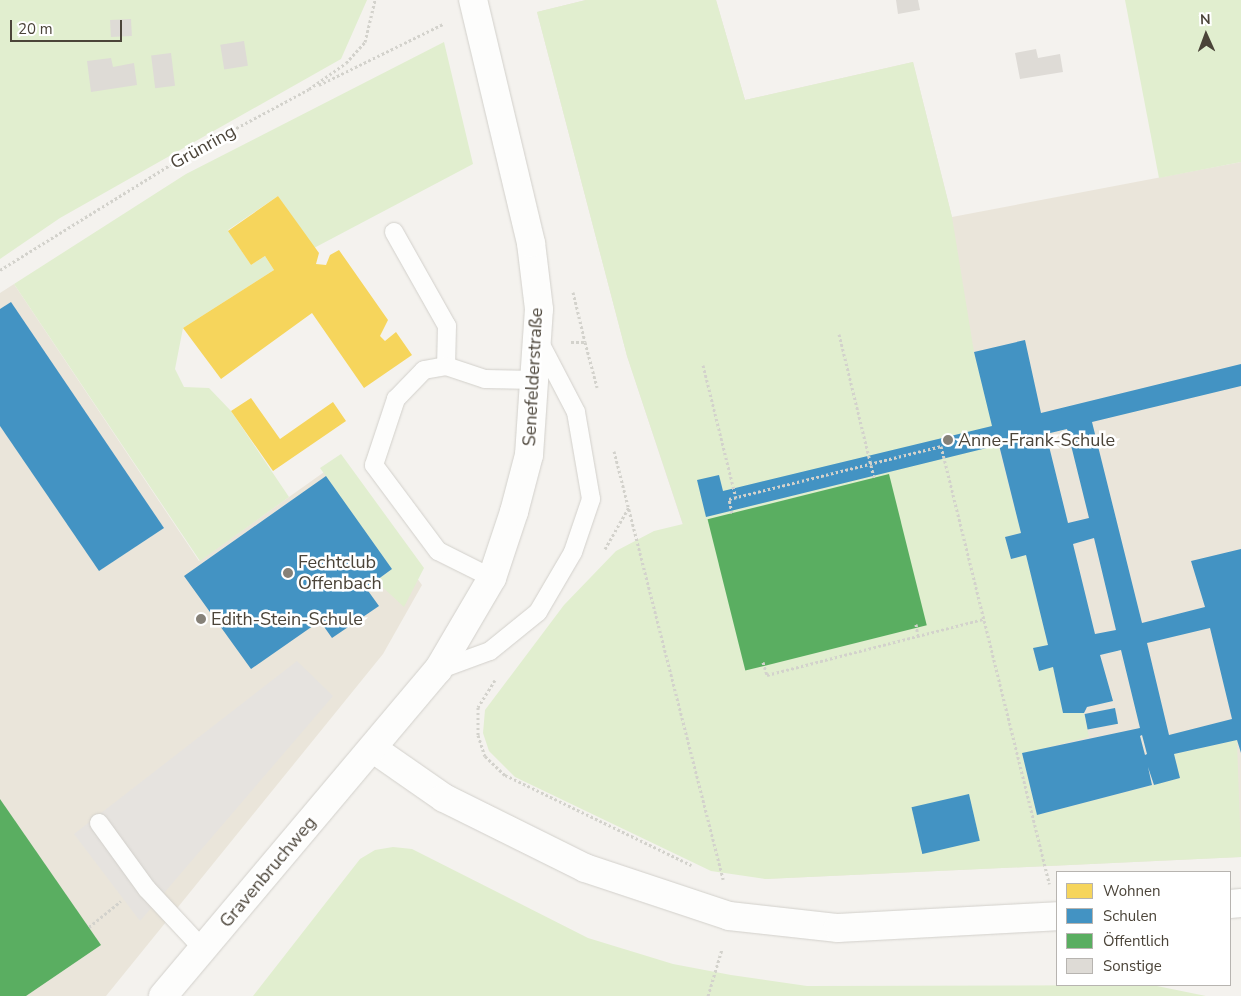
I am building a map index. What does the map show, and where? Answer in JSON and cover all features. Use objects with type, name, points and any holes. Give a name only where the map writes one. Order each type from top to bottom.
[{"type":"street","name":"Senefelderstraße","points":[[375,750],[438,670],[492,578],[529,455],[538,340],[531,243],[474,4]]},
{"type":"street","points":[[375,750],[444,798],[585,868],[729,916],[838,928],[1056,916]]},
{"type":"street","name":"Gravenbruchweg","points":[[164,996],[375,750]]},
{"type":"lane","points":[[394,232],[447,326],[446,366]]},
{"type":"lane","points":[[438,670],[490,650],[538,612],[572,552],[591,499],[576,412],[538,340]]},
{"type":"lane","points":[[492,578],[438,551],[374,465],[388,416],[408,382],[424,370],[446,366],[486,379],[536,380]]},
{"type":"lane","points":[[100,823],[147,889],[203,949]]},
{"type":"path","name":"Grünring","points":[[0,270],[188,154],[309,89],[346,63],[365,42],[375,0]]},
{"type":"path","points":[[309,89],[474,4]]},
{"type":"path","points":[[839,334],[874,478]]},
{"type":"path","points":[[704,365],[736,498]]},
{"type":"path","points":[[732,513],[729,499],[941,446],[1056,912]]},
{"type":"path","points":[[603,552],[629,506],[722,874],[716,876]]},
{"type":"path","points":[[763,662],[767,675],[984,619]]},
{"type":"path","points":[[916,624],[918,636]]},
{"type":"path","points":[[501,672],[476,716],[485,756],[504,775],[537,795],[700,869]]},
{"type":"path","points":[[89,927],[123,899]]},
{"type":"shaded area","name":"Anne-Frank-Schule","points":[[586,0],[716,0],[745,100],[913,62],[952,217],[1241,162],[1241,857],[765,879],[683,525],[627,356],[537,12]]},
{"type":"shaded area","name":"Edith-Stein-Schule","points":[[14,284],[199,561],[334,465],[422,585],[383,654],[106,996],[0,996],[0,293]]},
{"type":"shaded area","points":[[297,661],[333,696],[140,921],[74,834]]},
{"type":"green space","points":[[0,0],[367,0],[341,59],[60,218],[0,259]]},
{"type":"green space","name":"Anne-Frank-Schule","points":[[586,0],[716,0],[745,100],[913,62],[952,217],[974,352],[1021,533],[1005,537],[1011,559],[1026,555],[1048,645],[1033,649],[1039,670],[1053,667],[1063,713],[1084,713],[1089,737],[1022,754],[1037,815],[1180,778],[1174,754],[1237,740],[1241,857],[765,879],[711,871],[515,777],[489,751],[483,733],[485,710],[564,605],[616,551],[654,531],[683,524],[627,356],[537,12]]},
{"type":"green space","points":[[1125,0],[1241,0],[1241,162],[1159,178]]},
{"type":"green space","points":[[444,42],[473,164],[314,248],[278,196],[228,230],[251,265],[265,256],[274,270],[183,328],[175,369],[184,387],[209,388],[231,411],[289,497],[200,561],[14,284],[186,174]]},
{"type":"green space","points":[[341,454],[424,568],[404,607],[376,581],[392,569],[320,468]]},
{"type":"green space","points":[[393,847],[412,849],[588,938],[673,964],[731,975],[807,986],[1157,986],[1206,996],[253,996],[360,859],[375,850]]},
{"type":"building: Wohnen","points":[[278,196],[319,253],[316,264],[326,265],[330,255],[339,250],[388,320],[380,336],[385,341],[396,332],[412,355],[364,388],[312,313],[221,379],[183,328],[274,270],[265,256],[251,265],[228,231]]},
{"type":"building: Wohnen","points":[[251,398],[280,439],[333,402],[346,421],[273,471],[231,411]]},
{"type":"building: Schulen","points":[[11,302],[164,528],[99,571],[0,426],[0,309]]},
{"type":"building: Schulen","points":[[1025,340],[1041,413],[1241,364],[1241,386],[1092,422],[1142,623],[1205,607],[1191,561],[1241,549],[1241,753],[1237,740],[1174,754],[1180,778],[1154,785],[1148,767],[1152,785],[1037,815],[1022,753],[1140,728],[1121,650],[1100,655],[1113,701],[1087,707],[1084,713],[1063,713],[1053,667],[1039,671],[1033,648],[1048,645],[1026,555],[1011,559],[1005,537],[1021,533],[999,445],[706,517],[697,480],[719,475],[723,491],[992,426],[974,352]],"holes":[[[1067,429],[1089,518],[1068,523],[1046,434]],[[1094,538],[1116,630],[1095,634],[1073,544]],[[1210,628],[1232,719],[1169,735],[1147,643]],[[1142,735],[1147,754],[1145,755],[1140,736]]]},
{"type":"building: Schulen","name":"Fechtclub Offenbach","points":[[326,476],[392,569],[366,588],[379,606],[332,638],[320,621],[251,669],[184,576]]},
{"type":"building: Schulen","points":[[1115,708],[1118,724],[1088,730],[1085,714]]},
{"type":"building: Schulen","points":[[969,794],[980,841],[922,854],[912,807]]},
{"type":"building: Öffentlich","points":[[889,474],[927,625],[745,671],[708,519]]},
{"type":"building: Öffentlich","points":[[0,799],[101,945],[26,996],[0,996]]},
{"type":"building: Sonstige","points":[[896,0],[918,0],[920,10],[898,14]]},
{"type":"building: Sonstige","points":[[131,19],[132,36],[111,37],[110,20]]},
{"type":"building: Sonstige","points":[[244,41],[248,66],[224,69],[220,45]]},
{"type":"building: Sonstige","points":[[1036,49],[1038,58],[1060,54],[1063,72],[1020,79],[1015,53]]},
{"type":"building: Sonstige","points":[[171,53],[175,86],[155,88],[151,55]]},
{"type":"building: Sonstige","points":[[111,58],[113,67],[134,63],[137,85],[91,92],[87,61]]},
{"type":"place","name":"Anne-Frank-Schule","points":[[948,440]]},
{"type":"place","name":"Fechtclub Offenbach","points":[[288,573]]},
{"type":"place","name":"Edith-Stein-Schule","points":[[201,619]]}]
